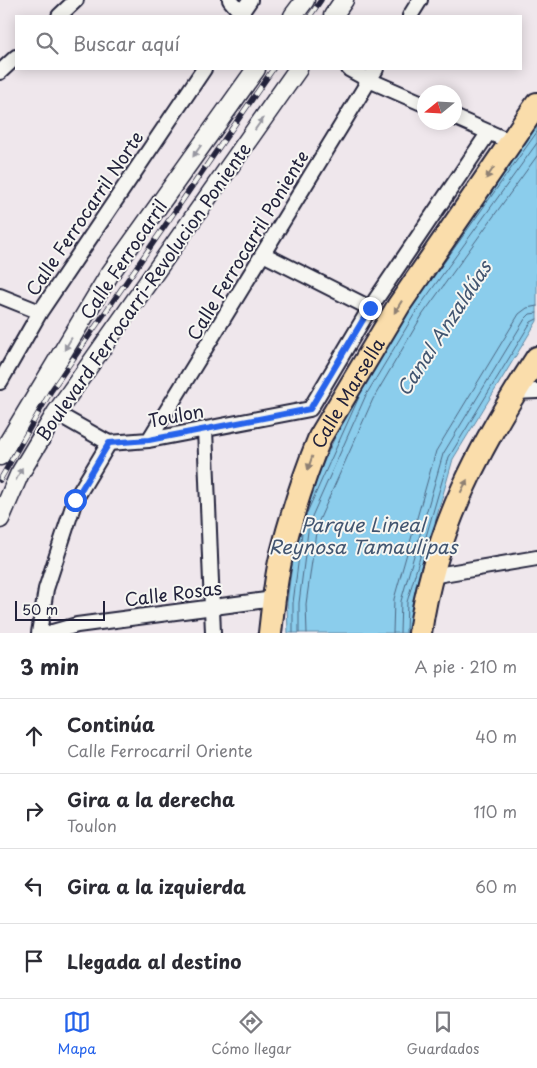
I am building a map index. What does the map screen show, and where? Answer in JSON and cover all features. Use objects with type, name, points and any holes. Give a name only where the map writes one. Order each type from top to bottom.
[{"type":"main road","name":"Calle Marsella","points":[[270,633],[280,559],[295,505],[320,437],[399,306],[537,104]]},
{"type":"main road","points":[[420,633],[431,576],[441,540],[458,499],[504,409],[537,358]]},
{"type":"street","points":[[59,15],[76,0]]},
{"type":"street","points":[[230,0],[240,15],[250,0]]},
{"type":"street","points":[[295,15],[305,0]]},
{"type":"street","points":[[335,15],[344,0]]},
{"type":"street","points":[[411,15],[420,0]]},
{"type":"street","points":[[0,72],[15,57]]},
{"type":"street","name":"Calle Ferrocarril Norte","points":[[0,382],[40,312],[203,70]]},
{"type":"street","name":"Calle Ferrocarril","points":[[0,456],[109,275],[255,70]]},
{"type":"street","name":"Boulevard Ferrocarri-Revolucion Poniente","points":[[0,519],[19,475],[56,414],[297,70]]},
{"type":"street","points":[[354,70],[373,74],[417,100]]},
{"type":"street","name":"Calle Ferrocarril Poniente","points":[[149,440],[373,74]]},
{"type":"street","points":[[462,120],[511,142]]},
{"type":"street","points":[[263,254],[370,308],[489,132]]},
{"type":"street","points":[[0,296],[40,312]]},
{"type":"street","name":"Toulon","points":[[109,443],[149,440],[310,409],[370,308]]},
{"type":"street","points":[[515,392],[537,391]]},
{"type":"street","points":[[39,633],[46,589],[75,500],[109,443],[56,414]]},
{"type":"street","points":[[205,429],[213,633]]},
{"type":"street","points":[[431,576],[537,558]]},
{"type":"street","name":"Calle Rosas","points":[[49,633],[77,625],[274,599]]},
{"type":"water","name":"Parque Lineal Reynosa Tamaulipas","points":[[537,124],[537,321],[453,459],[412,604],[411,633],[288,633],[287,603],[298,520],[356,390],[408,304]]},
{"type":"railway","points":[[311,15],[321,0]]},
{"type":"railway","points":[[0,480],[51,391],[272,70]]},
{"type":"route","points":[[75,500],[109,443],[149,440],[310,409],[370,308]]},
{"type":"water label","name":"Canal Anzaldúas","points":[[443,328]]}]
